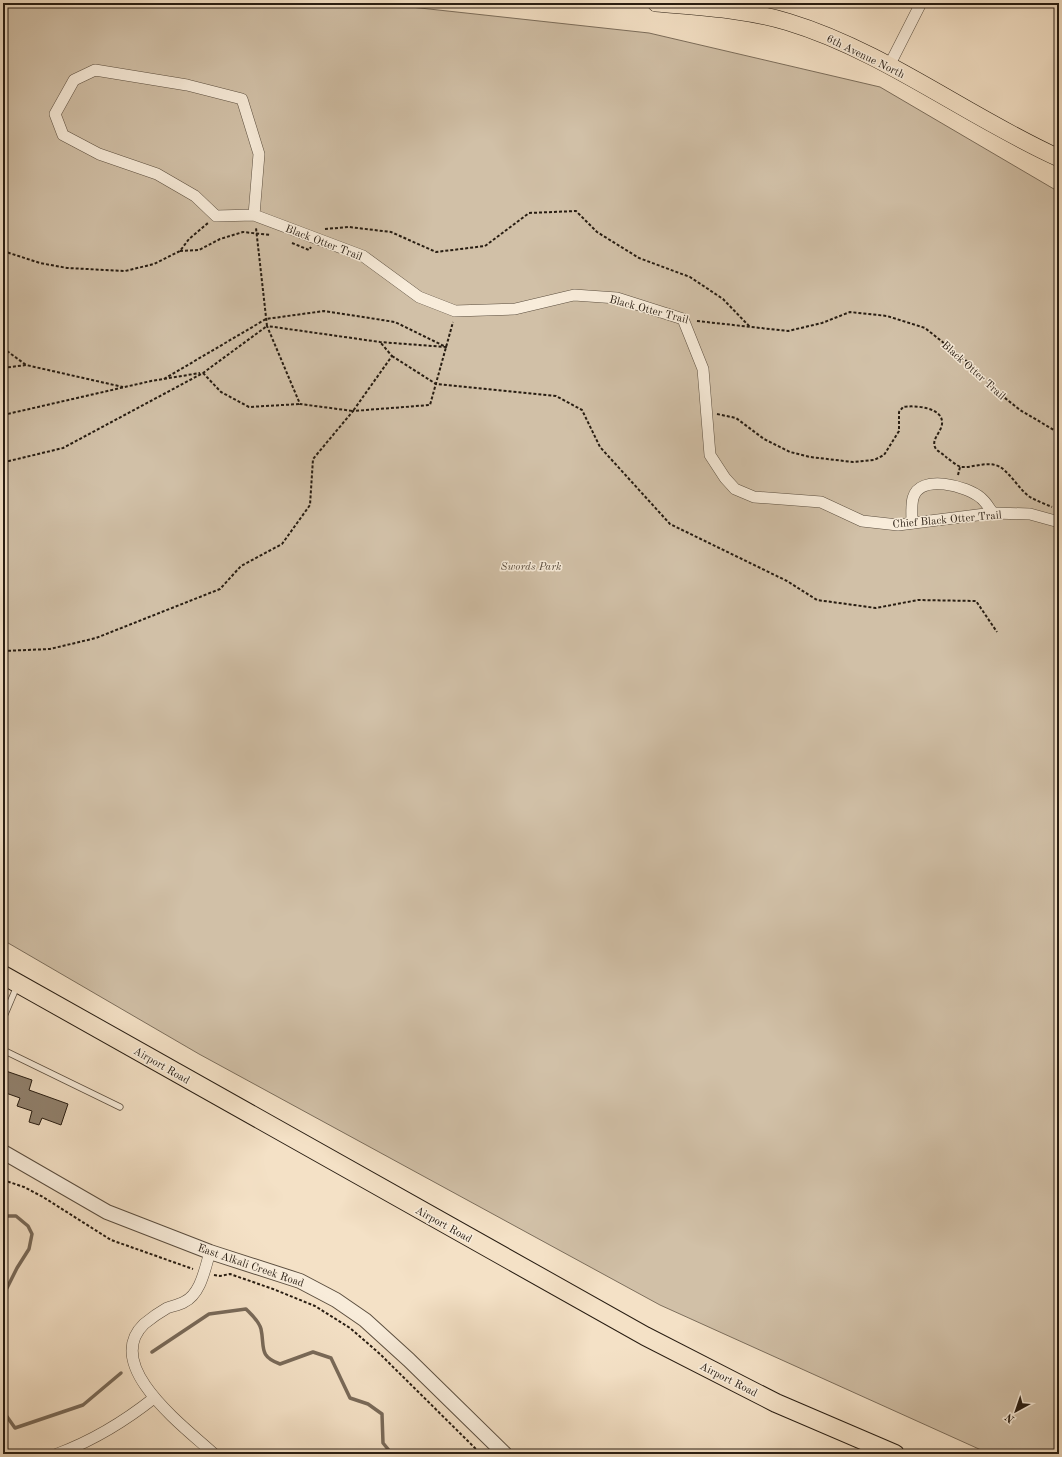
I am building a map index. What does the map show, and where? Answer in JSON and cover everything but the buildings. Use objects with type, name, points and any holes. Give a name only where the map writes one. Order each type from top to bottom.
[{"type":"highway","name":"Airport Road","points":[[11,980],[645,1336],[776,1403],[895,1454]]},
{"type":"main road","name":"6th Avenue North","points":[[656,3],[746,12],[788,22],[836,40],[889,66],[1059,158]]},
{"type":"street","points":[[889,66],[921,3]]},
{"type":"street","points":[[216,216],[195,196],[157,174],[99,154],[63,135],[55,114],[74,80],[95,70],[187,85],[242,99],[259,154],[254,215]]},
{"type":"street","name":"Black Otter Trail","points":[[216,216],[254,215],[364,256],[418,297],[455,311],[515,309],[574,295],[617,298],[683,319]]},
{"type":"street","name":"Chief Black Otter Trail","points":[[683,319],[703,369],[710,455],[725,478],[735,489],[754,497],[821,502],[862,521],[898,525],[993,513],[1030,514],[1059,522]]},
{"type":"street","points":[[912,523],[913,498],[921,487],[935,483],[964,488],[982,498],[993,513]]},
{"type":"street","name":"East Alkali Creek Road","points":[[3,1152],[107,1212],[210,1252],[300,1281],[348,1308],[365,1320],[409,1360],[505,1454]]},
{"type":"street","points":[[210,1252],[197,1289],[185,1302],[166,1308],[144,1324],[133,1340],[132,1350],[138,1376],[154,1398],[214,1454]]},
{"type":"street","points":[[57,1454],[73,1448],[131,1416],[154,1398]]},
{"type":"lane","points":[[3,1019],[11,980]]},
{"type":"lane","points":[[3,1050],[120,1106]]},
{"type":"path","points":[[291,242],[309,250],[318,239],[322,229],[349,227],[391,232],[436,252],[485,246],[529,213],[576,211],[596,232],[639,258],[690,277],[723,300],[750,327]]},
{"type":"path","points":[[254,215],[267,326],[300,404]]},
{"type":"path","points":[[180,251],[189,239],[216,216]]},
{"type":"path","points":[[3,251],[40,263],[67,268],[125,271],[154,264],[180,251],[199,250],[220,239],[243,232],[275,236]]},
{"type":"path","points":[[164,379],[266,319],[324,311],[395,322],[446,347]]},
{"type":"path","points":[[203,373],[221,392],[249,407],[300,404],[353,411],[430,404],[455,311]]},
{"type":"path","name":"Black Otter Trail","points":[[683,319],[788,331],[822,323],[850,312],[887,316],[925,328],[974,367],[996,390],[1020,410],[1059,432]]},
{"type":"path","points":[[3,461],[63,448],[203,373],[267,326],[380,342],[446,347]]},
{"type":"path","points":[[380,342],[392,356],[436,384],[556,396],[582,410],[600,447],[670,524],[787,581],[818,600],[876,608],[918,600],[976,602],[997,632]]},
{"type":"path","points":[[3,348],[26,365]]},
{"type":"path","points":[[3,651],[50,649],[96,638],[220,589],[241,566],[282,544],[310,505],[313,459],[353,411],[392,356]]},
{"type":"path","points":[[3,368],[26,365],[125,387]]},
{"type":"path","points":[[3,415],[125,387],[203,373]]},
{"type":"path","points":[[706,412],[736,418],[764,439],[790,452],[815,458],[853,462],[874,460],[884,455],[899,431],[900,412],[903,407],[912,405],[927,407],[939,414],[942,422],[934,443],[936,449],[960,467],[995,465],[1005,471],[1015,484],[1030,497],[1054,508]]},
{"type":"path","points":[[3,1180],[43,1197],[111,1240],[204,1272],[220,1276],[230,1274],[315,1306],[350,1328],[380,1354],[481,1454]]},
{"type":"green space","name":"Swords Park","points":[[3,3],[374,3],[649,33],[880,87],[1059,192],[1059,1454],[990,1454],[660,1305],[199,1054],[3,940]]},
{"type":"waterway","points":[[3,1216],[16,1216],[28,1226],[32,1234],[29,1249],[7,1288],[3,1291]]},
{"type":"waterway","points":[[152,1352],[209,1314],[246,1309],[259,1323],[265,1354],[273,1361],[280,1364],[313,1352],[331,1358],[350,1398],[368,1404],[382,1414],[383,1443],[392,1454]]},
{"type":"waterway","points":[[3,1411],[15,1428],[83,1405],[121,1373]]}]
